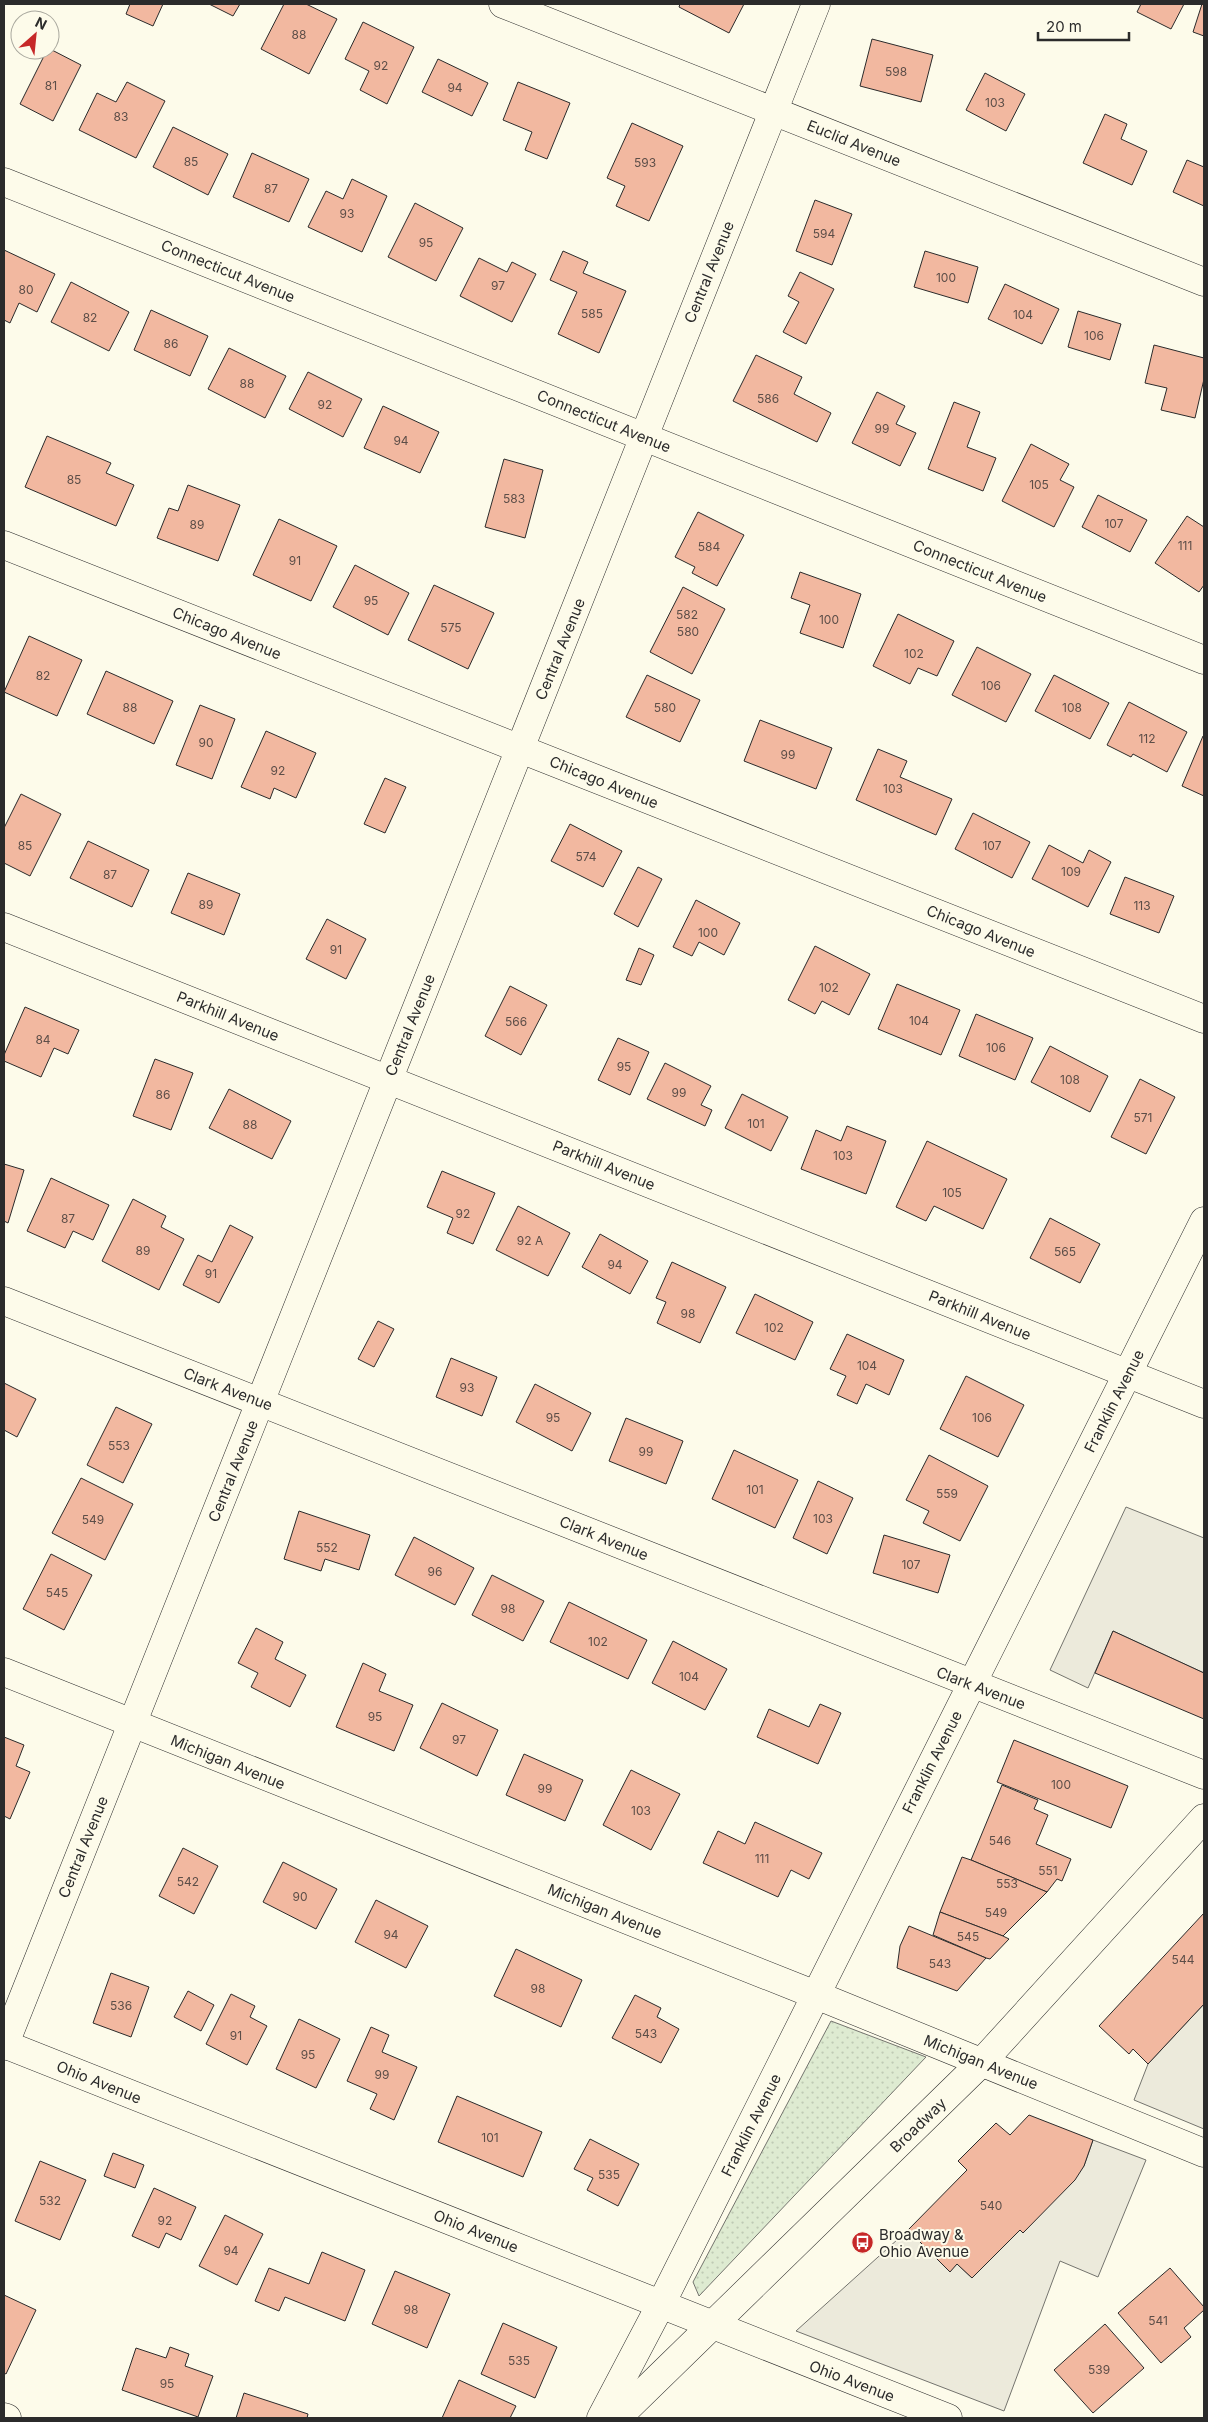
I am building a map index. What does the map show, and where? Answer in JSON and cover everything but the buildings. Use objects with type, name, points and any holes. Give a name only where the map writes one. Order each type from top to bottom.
[{"type":"street","name":"Euclid Avenue","points":[[503,4],[1204,282]]},
{"type":"street","name":"Central Avenue","points":[[4,2045],[816,4]]},
{"type":"street","name":"Connecticut Avenue","points":[[4,182],[1204,660]]},
{"type":"street","name":"Chicago Avenue","points":[[4,545],[1204,1019]]},
{"type":"street","name":"Parkhill Avenue","points":[[4,927],[1204,1404]]},
{"type":"street","name":"Franklin Avenue","points":[[601,2418],[661,2304],[1204,1221]]},
{"type":"street","name":"Clark Avenue","points":[[4,1302],[261,1401],[1204,1775]]},
{"type":"street","name":"Michigan Avenue","points":[[4,1672],[816,1995],[1204,2153]]},
{"type":"street","name":"Broadway","points":[[617,2418],[982,2062],[1204,1818]]},
{"type":"street","name":"Ohio Avenue","points":[[4,2045],[948,2418]]},
{"type":"green space","points":[[831,2021],[926,2057],[699,2296],[693,2282]]},
{"type":"shaded area","points":[[1126,1507],[1204,1538],[1204,1673],[1113,1631],[1088,1688],[1050,1670]]},
{"type":"shaded area","points":[[1204,2004],[1204,2129],[1134,2100],[1148,2064]]},
{"type":"shaded area","points":[[1093,2140],[1146,2160],[1098,2277],[1060,2261],[1004,2411],[796,2331],[908,2230],[950,2271],[957,2264],[972,2278],[1020,2230],[1023,2232],[1084,2166]]},
{"type":"place","name":"Broadway & Ohio Avenue","points":[[863,2243]]}]
